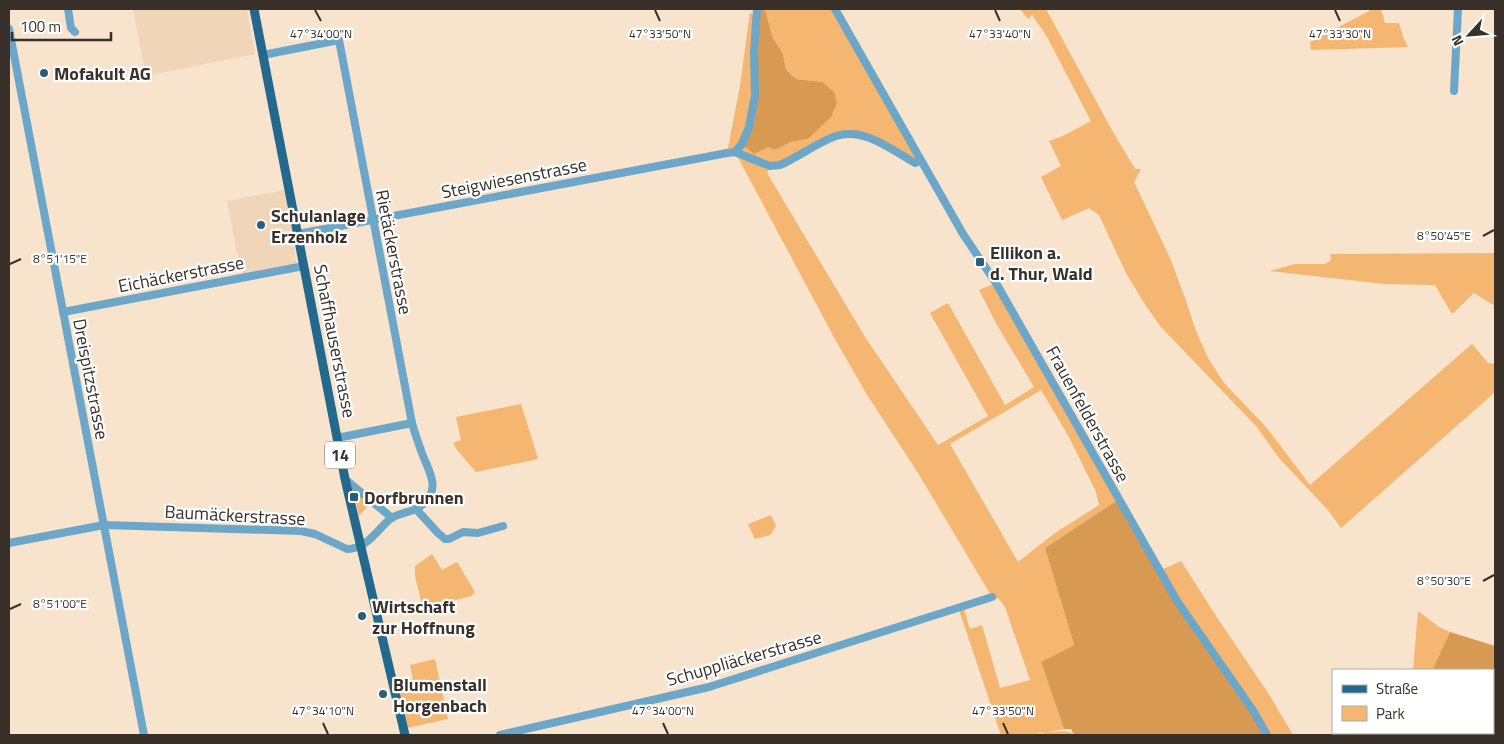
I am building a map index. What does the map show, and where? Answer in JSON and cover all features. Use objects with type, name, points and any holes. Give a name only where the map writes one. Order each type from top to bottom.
[{"type":"main road","name":"Schaffhauserstrasse","points":[[254,9],[345,479],[405,735]]},
{"type":"street","points":[[68,9],[71,28],[75,32]]},
{"type":"street","points":[[757,9],[754,52],[755,95],[749,127],[742,144],[735,152],[770,166],[780,165],[835,136],[849,133],[861,134],[915,163],[922,161]]},
{"type":"street","name":"Frauenfelderstrasse","points":[[835,9],[963,234],[1004,297],[1177,601],[1252,709],[1267,735]]},
{"type":"street","points":[[1454,91],[1458,9]]},
{"type":"street","name":"Dreispitzstrasse","points":[[9,29],[144,735]]},
{"type":"street","name":"Rietäckerstrasse","points":[[263,55],[339,40],[412,423],[434,484],[431,495],[424,504],[392,518],[369,541],[360,545]]},
{"type":"street","name":"Steigwiesenstrasse","points":[[298,234],[735,152]]},
{"type":"street","name":"Eichäckerstrasse","points":[[63,312],[304,266]]},
{"type":"street","points":[[337,438],[412,423]]},
{"type":"street","points":[[345,479],[392,518]]},
{"type":"street","points":[[416,509],[445,539],[463,532],[478,533],[503,526]]},
{"type":"street","name":"Baumäckerstrasse","points":[[9,543],[104,525],[301,531],[314,534],[347,549],[360,545]]},
{"type":"street","name":"Schuppliäckerstrasse","points":[[500,735],[709,687],[992,597]]},
{"type":"shaded area","points":[[133,9],[247,9],[255,54],[146,76]]},
{"type":"shaded area","points":[[757,9],[762,9],[766,12],[772,36],[783,54],[786,69],[796,79],[822,82],[834,92],[837,103],[831,117],[808,139],[791,142],[775,150],[768,147],[754,154],[742,144],[755,95]]},
{"type":"shaded area","name":"Schulanlage Erzenholz","points":[[285,190],[297,267],[242,278],[227,201]]},
{"type":"shaded area","points":[[1119,499],[1159,571],[1267,735],[1074,735],[1071,729],[1064,729],[1041,662],[1074,645],[1045,548]]},
{"type":"shaded area","points":[[1450,632],[1495,646],[1495,735],[1409,735],[1494,734],[1494,669],[1432,669]]},
{"type":"green space","points":[[762,9],[835,9],[919,163],[882,144],[849,133],[770,166],[767,173],[865,337],[938,445],[988,416],[930,313],[948,303],[1005,405],[1034,387],[997,325],[979,290],[996,283],[1119,499],[1045,548],[1074,645],[1041,662],[1064,729],[1049,732],[1066,731],[1074,735],[1045,735],[1043,733],[1001,735],[958,607],[963,606],[970,629],[982,625],[1000,688],[1030,680],[1005,607],[999,599],[992,597],[918,473],[866,393],[836,341],[735,152],[727,153],[740,86],[750,12],[756,18],[768,147],[775,150],[791,142],[809,139],[822,82],[796,79],[786,68],[783,54],[772,36],[766,12]],"holes":[[[1041,390],[1069,437],[1096,492],[1099,505],[1055,533],[1018,562],[950,444]]]},
{"type":"green space","points":[[1020,9],[1046,9],[1135,169],[1141,169],[1134,182],[1170,258],[1196,331],[1208,358],[1224,383],[1266,427],[1310,485],[1472,344],[1488,363],[1495,364],[1495,392],[1341,528],[1328,510],[1279,458],[1256,426],[1161,327],[1126,273],[1099,215],[1089,208],[1062,220],[1041,177],[1061,166],[1049,141],[1063,136],[1091,121],[1046,35],[1032,15],[1028,19]]},
{"type":"green space","points":[[1373,9],[1381,9],[1385,23],[1399,23],[1408,47],[1311,50],[1310,42]]},
{"type":"green space","points":[[1495,253],[1495,306],[1474,293],[1452,314],[1435,285],[1385,284],[1270,271],[1295,264],[1325,264],[1331,260],[1330,254]]},
{"type":"green space","points":[[521,404],[538,459],[476,472],[453,443],[461,440],[456,417]]},
{"type":"green space","points":[[356,493],[370,503],[359,516],[354,494]]},
{"type":"green space","points":[[771,515],[776,526],[770,535],[755,539],[748,524]]},
{"type":"green space","points":[[432,554],[442,570],[457,562],[475,592],[471,596],[423,609],[415,576],[415,566]]},
{"type":"green space","points":[[1181,561],[1270,696],[1293,735],[1267,735],[1159,571]]},
{"type":"green space","points":[[1418,611],[1439,627],[1450,632],[1432,669],[1413,669]]},
{"type":"green space","points":[[435,659],[448,719],[407,728],[396,683],[413,679],[410,665]]},
{"type":"place","name":"Mofakult AG","points":[[44,73]]},
{"type":"place","name":"Schulanlage Erzenholz","points":[[261,225]]},
{"type":"place","name":"Ellikon a. d. Thur, Wald","points":[[980,262]]},
{"type":"place","name":"Dorfbrunnen","points":[[354,497]]},
{"type":"place","name":"Wirtschaft zur Hoffnung","points":[[362,616]]},
{"type":"place","name":"Blumenstall Horgenbach","points":[[383,694]]}]
